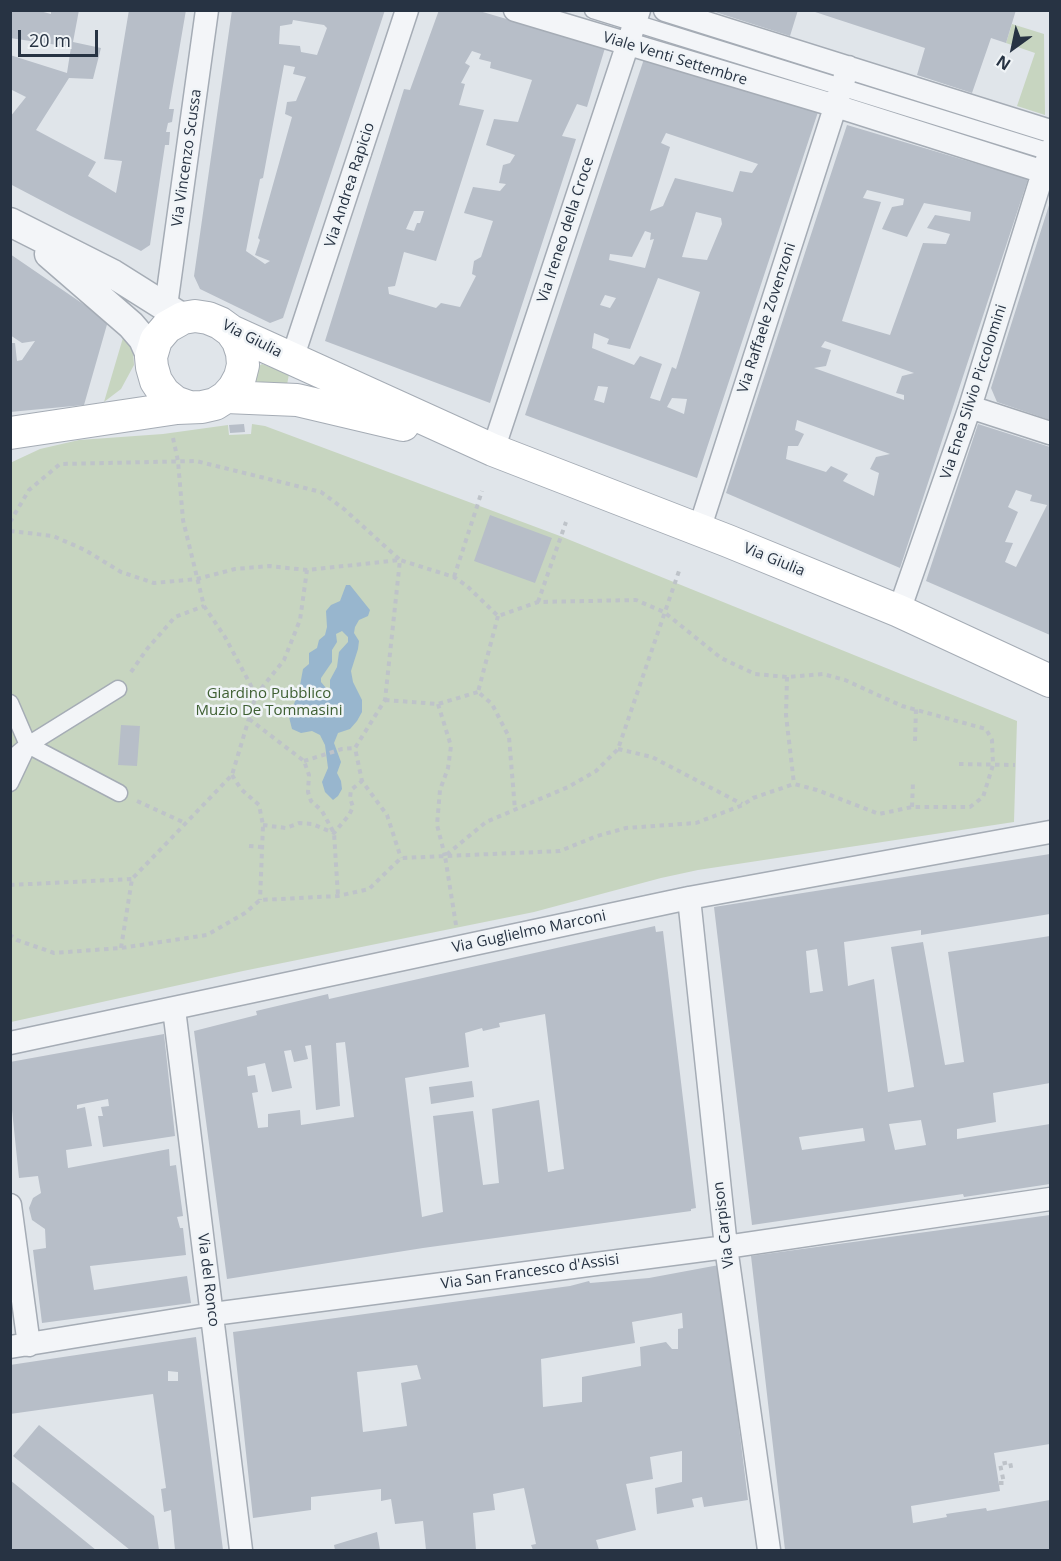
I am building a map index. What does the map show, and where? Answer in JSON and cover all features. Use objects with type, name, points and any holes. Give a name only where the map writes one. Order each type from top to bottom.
[{"type":"main road","name":"Via Giulia","points":[[174,312],[208,318],[220,323],[231,331],[494,450],[899,611],[1050,681]]},
{"type":"main road","points":[[89,421],[109,410],[143,381],[152,362],[156,340],[167,327],[174,312]]},
{"type":"main road","points":[[226,397],[240,377],[243,365],[238,341],[231,331]]},
{"type":"main road","points":[[152,362],[156,381],[164,393],[175,402],[189,406]]},
{"type":"main road","name":"Via Giulia","points":[[10,433],[189,406],[202,407],[214,404],[226,397],[297,400],[387,420],[494,450]]},
{"type":"street","name":"Via Vincenzo Scussa","points":[[174,312],[207,10]]},
{"type":"street","name":"Via Andrea Rapicio","points":[[292,359],[407,10]]},
{"type":"street","name":"Viale Venti Settembre","points":[[515,10],[627,45],[1050,131]]},
{"type":"street","name":"Viale Venti Settembre","points":[[592,10],[636,17],[1049,160]]},
{"type":"street","name":"Viale Venti Settembre","points":[[665,10],[842,87]]},
{"type":"street","name":"Via Ireneo della Croce","points":[[494,450],[636,17]]},
{"type":"street","name":"Via Raffaele Zovenzoni","points":[[699,530],[842,87]]},
{"type":"street","name":"Via Enea Silvio Piccolomini","points":[[899,611],[970,407],[1049,160]]},
{"type":"street","name":"Via Giulia","points":[[13,223],[113,274],[174,312]]},
{"type":"street","name":"Via Giulia","points":[[13,223],[131,325],[143,339],[152,362]]},
{"type":"street","points":[[970,407],[1050,433]]},
{"type":"street","points":[[10,760],[28,745],[118,689]]},
{"type":"street","points":[[10,703],[28,745],[119,793]]},
{"type":"street","points":[[10,783],[28,745]]},
{"type":"street","name":"Via Guglielmo Marconi","points":[[10,1043],[689,898],[1050,832]]},
{"type":"street","name":"Via Carpison","points":[[689,898],[726,1246],[769,1551]]},
{"type":"street","name":"Via del Ronco","points":[[174,1009],[241,1551]]},
{"type":"street","name":"Via San Francesco d'Assisi","points":[[20,1346],[213,1314],[726,1246],[1050,1199]]},
{"type":"street","points":[[10,1205],[20,1346]]},
{"type":"path","points":[[171,433],[177,461],[183,520],[204,606],[225,637],[256,694]]},
{"type":"path","points":[[10,522],[29,490],[60,464],[196,461],[321,492],[344,509],[400,560]]},
{"type":"path","points":[[454,577],[482,491]]},
{"type":"path","points":[[538,602],[566,522]]},
{"type":"path","points":[[10,531],[52,536],[85,550],[121,572],[154,583],[197,579],[235,569],[269,566],[307,570],[400,560],[454,577],[467,586],[498,616]]},
{"type":"path","points":[[400,560],[385,700],[355,748],[362,781],[387,815],[401,858]]},
{"type":"path","points":[[445,856],[486,822],[568,787],[596,771],[618,749],[680,568]]},
{"type":"path","points":[[121,948],[132,879],[232,775],[256,694],[284,660],[300,620],[307,570]]},
{"type":"path","points":[[10,935],[17,940],[54,953],[121,948],[207,935],[245,913],[260,900],[338,896],[369,889],[401,858],[560,851],[597,836],[626,828],[696,823],[743,805],[753,798],[794,784],[817,790],[879,814],[912,807],[970,807],[982,797],[993,765],[992,740],[986,729],[916,710],[845,680],[823,674],[787,677],[754,674],[721,658],[664,612],[636,600],[538,602],[498,616]]},
{"type":"path","points":[[118,689],[176,616],[204,606]]},
{"type":"path","points":[[478,692],[498,616]]},
{"type":"path","points":[[787,677],[786,715],[794,784]]},
{"type":"path","points":[[385,700],[438,704],[478,692]]},
{"type":"path","points":[[478,692],[492,704],[509,737],[515,810]]},
{"type":"path","points":[[438,704],[451,746],[448,768],[440,790],[437,825],[445,856],[457,932]]},
{"type":"path","points":[[915,741],[916,710]]},
{"type":"path","points":[[249,719],[304,761],[309,776],[308,792],[311,801],[334,833],[338,896]]},
{"type":"path","points":[[304,761],[342,749],[355,748]]},
{"type":"path","points":[[618,749],[652,758],[743,805]]},
{"type":"path","points":[[959,764],[1015,765]]},
{"type":"path","points":[[232,775],[241,789],[259,805],[263,825],[260,900]]},
{"type":"path","points":[[334,833],[349,816],[353,807],[350,798],[351,790],[362,781]]},
{"type":"path","points":[[912,807],[913,782]]},
{"type":"path","points":[[119,793],[185,823]]},
{"type":"path","points":[[263,825],[286,828],[299,823],[312,824],[334,833]]},
{"type":"path","points":[[249,846],[262,847]]},
{"type":"path","points":[[10,885],[132,879]]},
{"type":"path","points":[[999,1483],[1004,1483],[1000,1464],[1010,1462],[1012,1472]]},
{"type":"green space","points":[[1012,24],[1044,34],[1045,115],[1017,106],[1035,53],[1006,43]]},
{"type":"green space","points":[[125,331],[133,351],[134,365],[121,389],[104,402]]},
{"type":"green space","points":[[262,364],[289,374],[287,385],[255,383],[259,366]]},
{"type":"green space","name":"Giardino Pubblico Muzio De Tommasini","points":[[252,424],[265,426],[560,536],[1017,721],[1014,822],[698,870],[534,912],[243,971],[11,1022],[10,463],[40,449],[79,440],[163,434],[228,425],[229,435],[251,434]]},
{"type":"water","points":[[346,585],[350,585],[370,610],[368,616],[359,620],[355,627],[354,633],[359,641],[351,671],[353,682],[362,700],[362,712],[350,729],[338,733],[334,743],[341,762],[337,773],[342,789],[333,800],[325,792],[322,782],[328,768],[325,745],[320,735],[312,731],[301,733],[292,729],[289,717],[299,691],[303,669],[309,664],[309,653],[317,648],[319,640],[325,635],[326,611],[331,605],[340,601]],"holes":[[[342,631],[348,637],[348,642],[339,652],[337,667],[330,680],[330,688],[326,688],[321,678],[332,662],[332,650],[337,642],[336,634]]]},
{"type":"building","points":[[10,10],[36,10],[51,14],[51,10],[79,10],[73,42],[101,48],[93,79],[69,78],[36,130],[96,162],[88,176],[116,193],[122,161],[104,159],[129,10],[186,10],[169,109],[174,109],[172,122],[168,123],[166,132],[170,132],[169,145],[165,145],[150,245],[141,251],[10,184],[10,117],[26,97],[10,89],[10,55],[67,73],[71,47],[10,38]]},
{"type":"building","points":[[232,10],[385,10],[283,318],[270,323],[200,289],[194,276]],"holes":[[[293,20],[324,25],[327,28],[317,55],[301,52],[300,46],[279,44],[280,26],[292,24]],[[284,65],[295,67],[293,74],[306,77],[296,101],[287,102],[285,114],[292,117],[255,255],[270,261],[265,264],[246,251],[260,179],[263,178]]]},
{"type":"building","points":[[439,10],[476,10],[605,48],[587,107],[577,104],[562,136],[576,139],[490,403],[325,341],[404,89],[410,90]],"holes":[[[472,51],[481,54],[479,59],[491,62],[490,68],[532,80],[518,122],[494,119],[486,145],[515,155],[510,163],[503,165],[499,183],[506,184],[500,191],[473,187],[464,213],[493,221],[481,257],[474,261],[472,274],[476,276],[460,307],[441,303],[436,308],[389,294],[388,287],[395,286],[404,252],[436,261],[484,110],[459,105],[465,84],[461,83],[470,66],[465,63]],[[414,211],[424,211],[414,231],[406,229]]]},
{"type":"building","points":[[709,10],[798,10],[790,36]]},
{"type":"building","points":[[809,10],[1016,10],[1006,43],[991,38],[972,93],[917,75],[925,48]]},
{"type":"building","points":[[644,59],[818,112],[697,478],[525,415]],"holes":[[[666,133],[758,164],[752,173],[740,171],[733,192],[675,178],[663,206],[650,211],[670,147],[661,143]],[[696,212],[721,218],[722,224],[707,260],[682,257]],[[645,231],[651,233],[650,240],[654,239],[645,268],[609,260],[610,254],[632,257]],[[658,278],[700,292],[676,369],[672,367],[660,401],[650,398],[662,364],[640,356],[634,365],[592,348],[594,333],[609,339],[607,344],[630,349]],[[605,295],[616,298],[610,308],[600,305]],[[598,386],[608,387],[604,403],[594,400]],[[672,398],[687,399],[684,414],[667,407]]]},
{"type":"building","points":[[847,125],[1028,179],[900,568],[726,493]],"holes":[[[867,190],[904,199],[903,205],[892,207],[882,229],[907,237],[924,203],[971,212],[970,221],[935,215],[927,228],[950,234],[946,244],[923,243],[890,335],[842,321],[881,202],[863,198]],[[825,341],[914,373],[902,376],[896,393],[904,395],[904,400],[814,368],[826,366],[831,350],[821,347]],[[797,420],[890,454],[876,457],[870,469],[879,473],[874,496],[843,481],[848,474],[831,466],[826,472],[786,459],[788,446],[798,446],[804,434],[795,430]]]},
{"type":"building","points":[[1050,202],[1050,420],[997,402],[991,388]]},
{"type":"building","points":[[10,254],[108,321],[84,405],[10,412],[10,343],[15,343],[17,361],[22,360],[35,341],[22,343],[10,335]]},
{"type":"building","points":[[244,424],[245,432],[230,433],[229,425]]},
{"type":"building","points":[[978,424],[1050,447],[1050,635],[926,581]],"holes":[[[1016,490],[1032,495],[1030,501],[1047,505],[1016,567],[1005,562],[1013,543],[1005,542],[1018,512],[1008,507]]]},
{"type":"building","points":[[490,515],[552,538],[535,583],[474,561]]},
{"type":"building","points":[[121,725],[140,726],[137,766],[118,765]]},
{"type":"building","points":[[1050,854],[1050,914],[921,935],[921,930],[844,942],[848,986],[874,979],[888,1092],[914,1087],[891,947],[923,942],[945,1065],[964,1062],[948,952],[1050,936],[1050,1083],[993,1093],[996,1122],[957,1129],[957,1139],[1050,1124],[1050,1184],[964,1197],[963,1194],[752,1225],[714,907]],"holes":[[[817,949],[823,991],[810,993],[806,951]],[[921,1120],[926,1145],[895,1150],[889,1124]],[[863,1128],[865,1141],[802,1150],[799,1137]]]},
{"type":"building","points":[[655,926],[656,932],[663,931],[696,1208],[691,1211],[423,1248],[227,1279],[194,1031],[257,1015],[256,1011],[328,994],[329,999]],"holes":[[[545,1014],[564,1169],[548,1172],[539,1100],[492,1109],[499,1183],[483,1185],[473,1111],[433,1116],[443,1212],[422,1217],[405,1078],[469,1067],[465,1033],[482,1028],[483,1031],[500,1027],[499,1023]],[[345,1042],[354,1117],[301,1125],[300,1110],[268,1114],[268,1127],[258,1128],[252,1093],[258,1092],[255,1075],[248,1076],[247,1067],[265,1063],[272,1092],[292,1088],[284,1051],[291,1050],[294,1062],[308,1059],[305,1046],[311,1045],[316,1110],[340,1106],[336,1043]]]},
{"type":"building","points":[[164,1034],[175,1136],[103,1147],[98,1116],[103,1116],[101,1107],[109,1106],[108,1099],[77,1105],[77,1109],[85,1107],[92,1146],[66,1150],[68,1168],[169,1149],[170,1166],[176,1165],[183,1216],[177,1217],[180,1228],[183,1228],[186,1255],[90,1266],[94,1290],[187,1276],[191,1303],[42,1323],[33,1250],[46,1248],[45,1229],[32,1220],[29,1208],[33,1198],[41,1193],[38,1176],[19,1178],[10,1090],[10,1062]]},
{"type":"building","points":[[472,1081],[474,1097],[431,1104],[429,1087]]},
{"type":"building","points":[[1050,1215],[1050,1444],[994,1453],[1000,1491],[911,1506],[913,1523],[947,1517],[946,1514],[986,1508],[987,1511],[1050,1500],[1050,1550],[785,1550],[751,1256]]},
{"type":"building","points":[[719,1265],[748,1500],[704,1507],[702,1497],[692,1499],[694,1507],[657,1514],[655,1488],[682,1482],[682,1451],[650,1457],[653,1479],[626,1484],[636,1530],[596,1540],[599,1550],[533,1550],[531,1545],[536,1544],[524,1488],[493,1494],[495,1510],[473,1513],[476,1550],[426,1550],[423,1521],[395,1524],[391,1499],[381,1501],[381,1489],[311,1497],[311,1510],[253,1518],[233,1332],[570,1286],[589,1281],[590,1283],[649,1278]],"holes":[[[682,1313],[683,1328],[678,1329],[678,1349],[672,1349],[666,1342],[640,1347],[641,1366],[582,1377],[582,1402],[543,1407],[541,1359],[635,1343],[632,1322]],[[417,1365],[421,1379],[401,1383],[407,1426],[363,1432],[357,1372]]]},
{"type":"building","points":[[196,1337],[223,1550],[175,1550],[171,1510],[164,1512],[161,1489],[166,1488],[153,1394],[10,1414],[10,1365]],"holes":[[[168,1371],[178,1372],[178,1381],[168,1381]]]},
{"type":"building","points":[[39,1425],[154,1516],[159,1550],[130,1550],[13,1456]]},
{"type":"building","points":[[10,1480],[96,1550],[10,1550]]},
{"type":"building","points":[[377,1532],[380,1550],[335,1550],[334,1545]]}]
